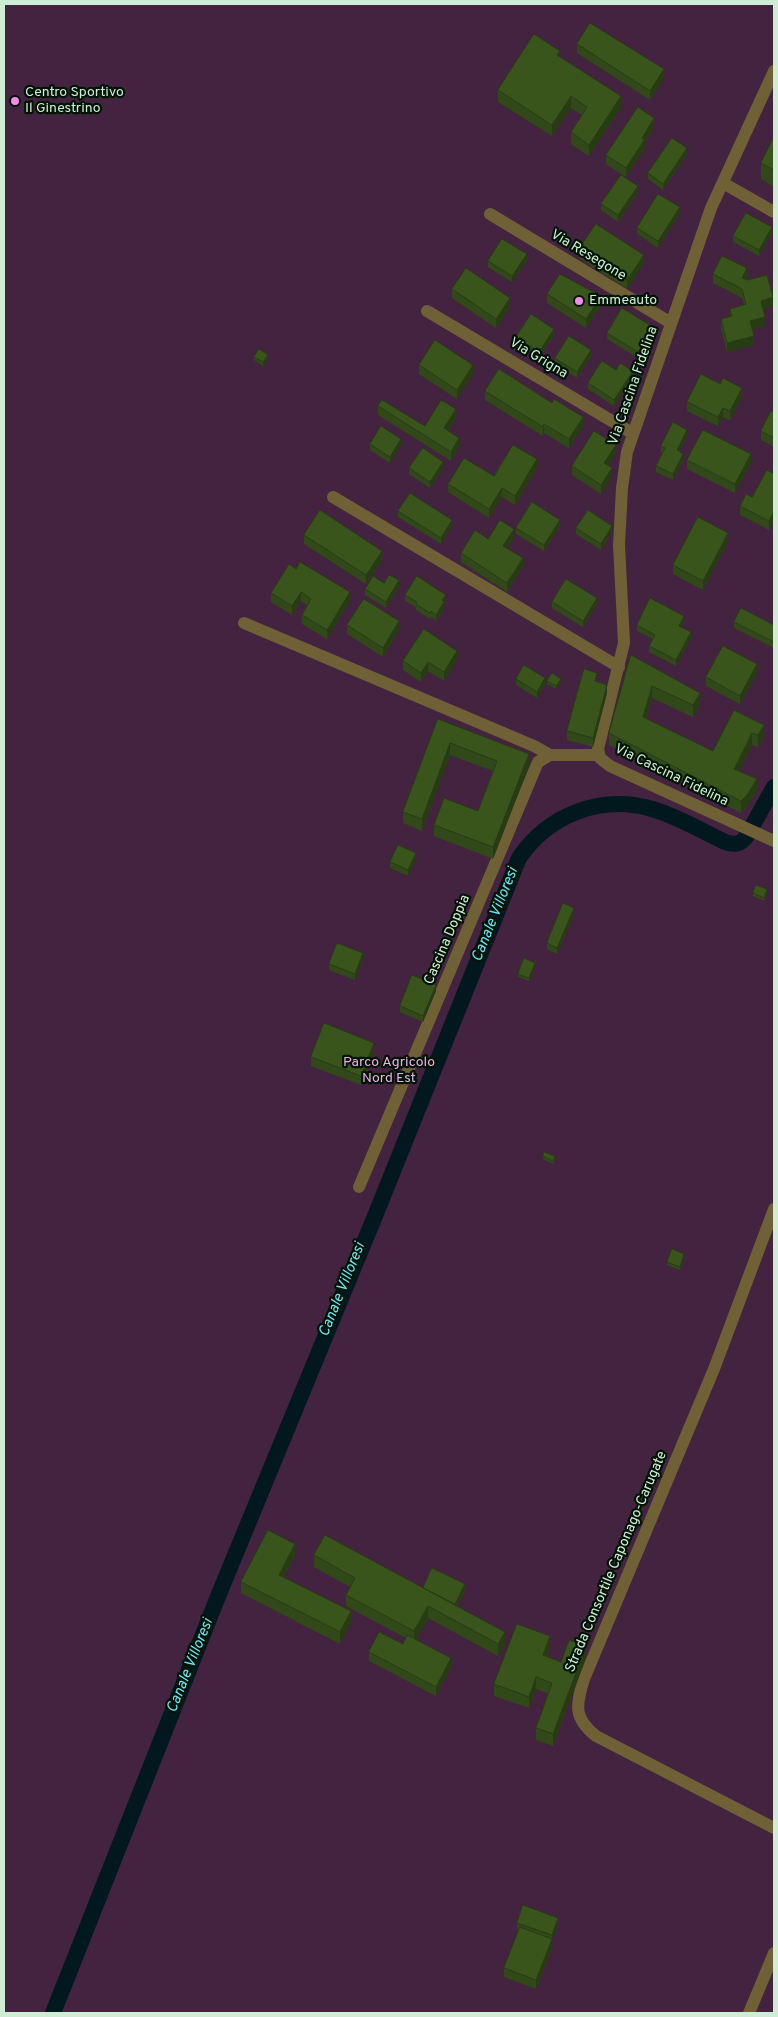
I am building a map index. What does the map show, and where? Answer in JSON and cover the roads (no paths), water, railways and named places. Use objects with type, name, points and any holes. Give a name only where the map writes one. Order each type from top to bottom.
[{"type":"street","name":"Via Cascina Fidelina","points":[[770,839],[610,766],[599,755],[599,745],[624,643],[619,545],[620,513],[624,464],[632,433],[711,208],[774,72]]},
{"type":"street","points":[[723,183],[774,212]]},
{"type":"street","name":"Via Resegone","points":[[490,214],[671,322]]},
{"type":"street","name":"Via Grigna","points":[[428,311],[632,433]]},
{"type":"street","points":[[332,497],[619,667]]},
{"type":"street","points":[[244,623],[534,746],[550,755],[599,755]]},
{"type":"street","name":"Cascina Doppia","points":[[359,1187],[538,762],[550,755]]},
{"type":"street","name":"Strada Consortile Caponago-Carugate","points":[[774,1209],[714,1369],[584,1679],[577,1709],[581,1720],[588,1730],[596,1736],[774,1828]]},
{"type":"street","points":[[749,2013],[774,1953]]},
{"type":"waterway","name":"Canale Villoresi","points":[[53,2013],[219,1594],[375,1216],[519,858],[545,830],[560,820],[577,812],[614,804],[652,809],[680,820],[725,842],[737,844],[746,837],[774,787]]},
{"type":"place","name":"Centro Sportivo Il Ginestrino","points":[[15,101]]},
{"type":"place","name":"Emmeauto","points":[[579,301]]},
{"type":"park label","name":"Parco Agricolo Nord Est","points":[[389,1072]]}]
